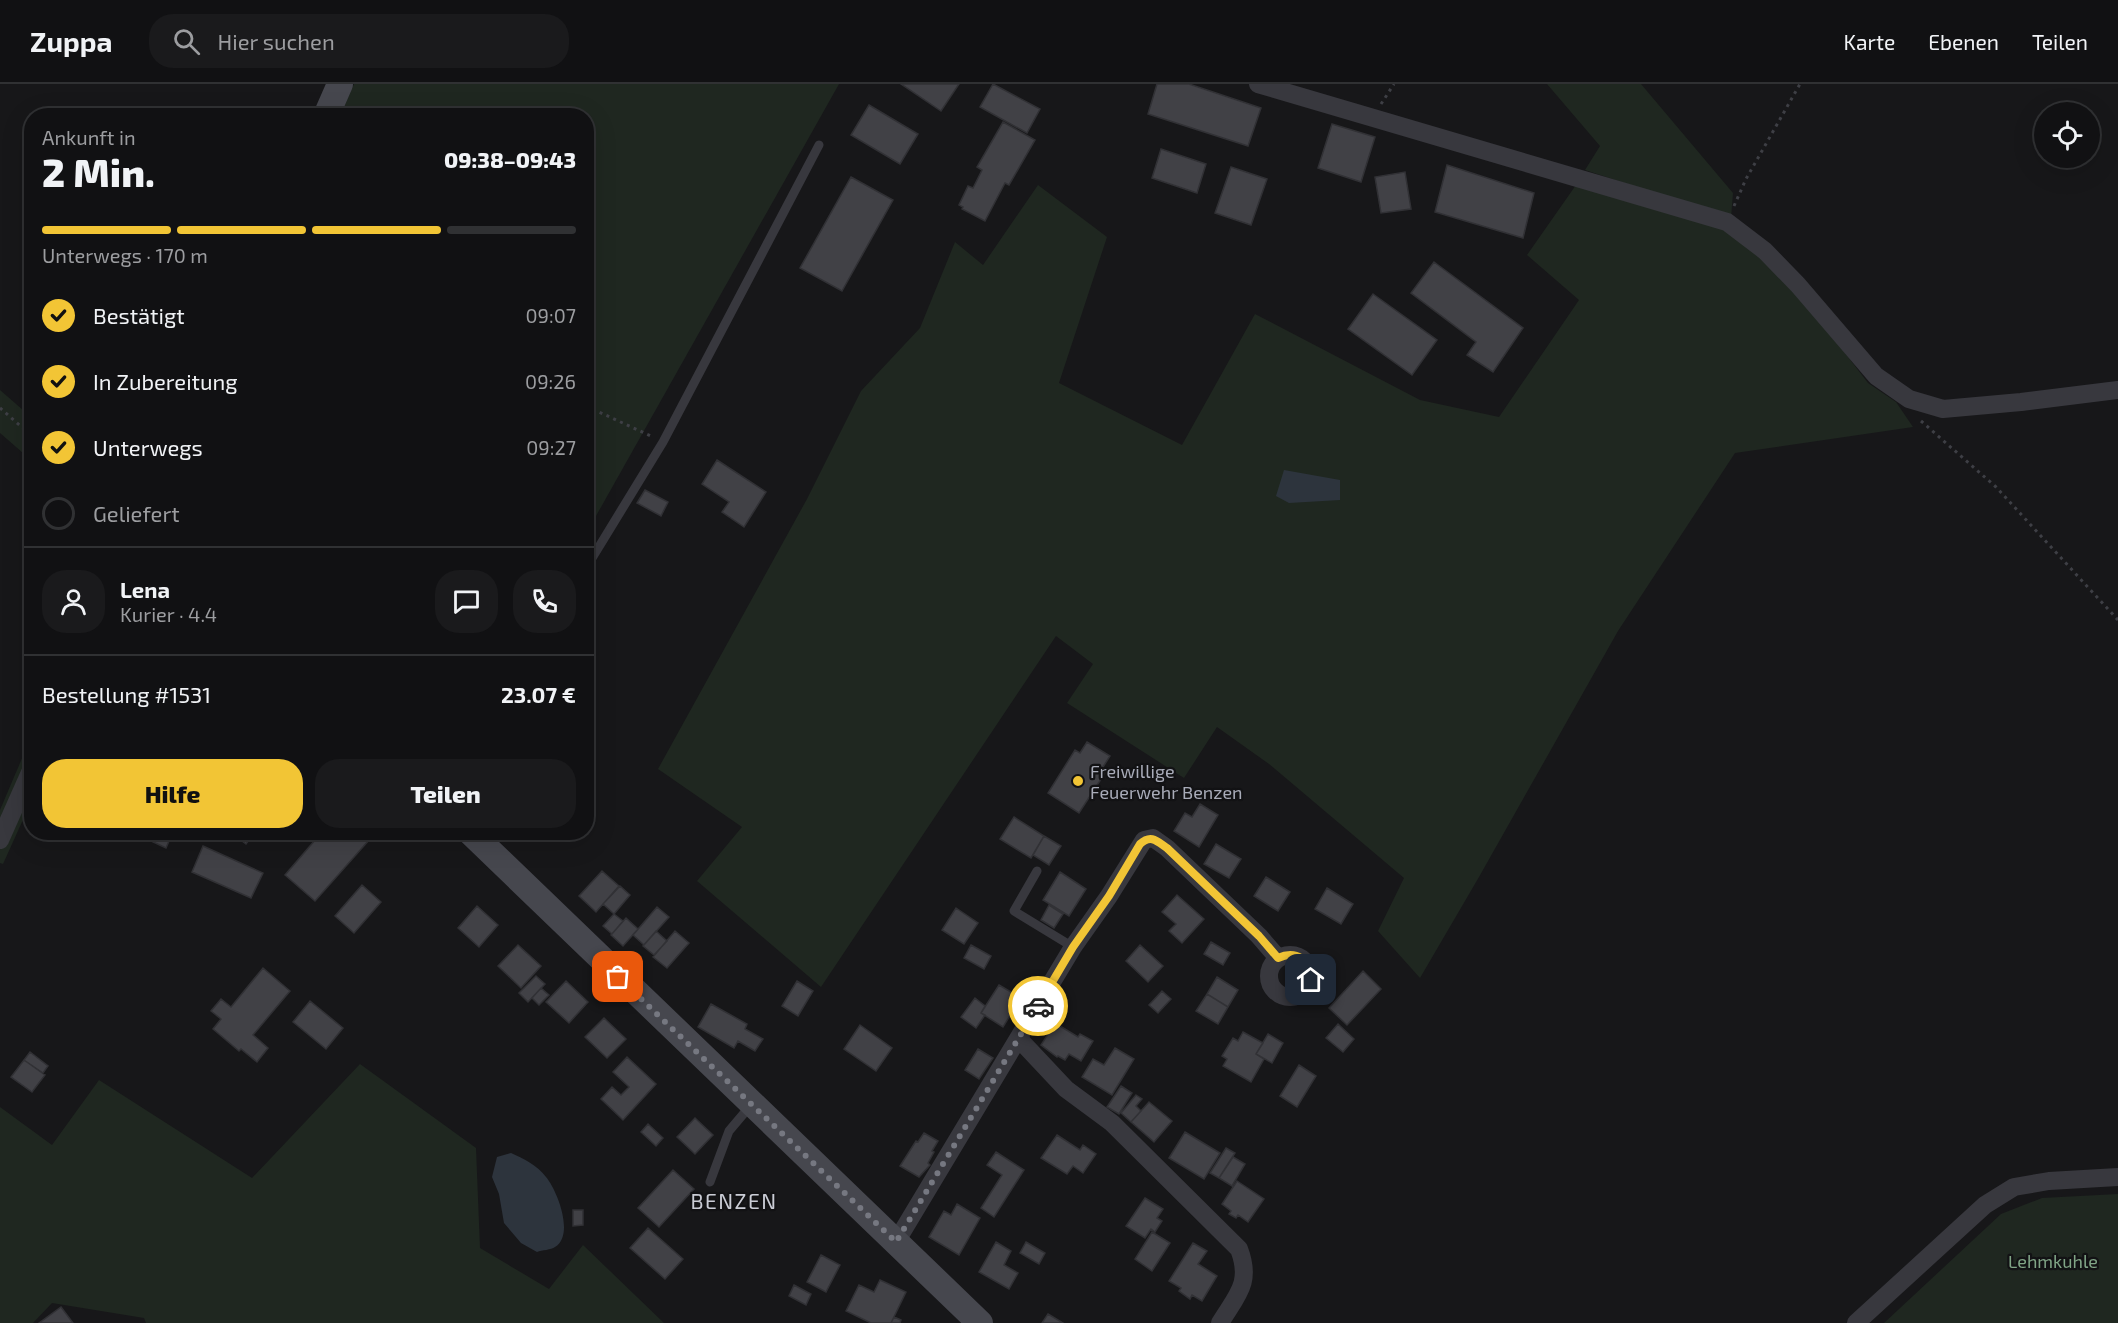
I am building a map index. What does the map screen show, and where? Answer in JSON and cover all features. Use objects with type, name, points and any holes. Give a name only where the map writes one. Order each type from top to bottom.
[{"type":"street","points":[[330,108],[340,84]]},
{"type":"street","points":[[1258,84],[1727,222],[1765,251],[1876,376],[1909,399],[1943,409],[2118,390]]},
{"type":"street","points":[[0,840],[24,786]]},
{"type":"street","points":[[896,1242],[1073,947],[1109,896],[1140,844],[1148,838],[1153,838],[1167,848],[1259,936],[1278,958]]},
{"type":"street","points":[[478,840],[980,1323]]},
{"type":"street","points":[[1019,1039],[1066,1089],[1112,1123],[1239,1249],[1245,1265],[1245,1281],[1220,1323]]},
{"type":"street","points":[[1856,1323],[1985,1205],[2014,1187],[2049,1180],[2118,1177]]},
{"type":"lane","points":[[594,555],[663,442],[819,145]]},
{"type":"lane","points":[[1037,871],[1014,911],[1073,947]]},
{"type":"lane","points":[[710,1182],[729,1131],[751,1105]]},
{"type":"path","points":[[1727,222],[1746,179],[1800,84]]},
{"type":"path","points":[[1909,399],[1916,417],[1996,487],[2118,620]]},
{"type":"path","points":[[0,408],[24,429]]},
{"type":"path","points":[[594,410],[663,442]]},
{"type":"green space","points":[[354,84],[839,84],[594,520],[594,108],[344,108]]},
{"type":"green space","points":[[1547,84],[1641,84],[1733,193],[1731,218],[1585,170],[1600,146]]},
{"type":"green space","points":[[1038,185],[1107,237],[1059,383],[1182,445],[1255,314],[1420,400],[1499,417],[1579,300],[1527,255],[1576,185],[1720,225],[1792,284],[1868,383],[1896,402],[1913,427],[1735,453],[1618,631],[1420,978],[1378,931],[1404,878],[1269,764],[1217,727],[1184,778],[1067,703],[1093,664],[1056,636],[821,987],[697,881],[742,827],[658,769],[807,499],[861,391],[920,328],[955,242],[983,265]]},
{"type":"green space","points":[[0,390],[24,411],[24,454],[0,433]]},
{"type":"green space","points":[[24,753],[24,818],[3,864],[0,863],[0,810]]},
{"type":"green space","points":[[360,1064],[476,1148],[480,1248],[549,1289],[583,1245],[664,1323],[146,1323],[144,1318],[52,1303],[33,1323],[0,1323],[0,1107],[52,1145],[99,1080],[252,1178]]},
{"type":"green space","name":"Lehmkuhle","points":[[2118,1194],[2118,1323],[1884,1323],[2001,1214],[2042,1198]]},
{"type":"shaded area","points":[[1284,470],[1340,480],[1340,500],[1289,503],[1276,496]]},
{"type":"shaded area","points":[[511,1153],[539,1169],[555,1192],[562,1212],[564,1233],[561,1241],[553,1248],[537,1252],[521,1243],[504,1223],[499,1194],[492,1177],[497,1157]]},
{"type":"building","points":[[901,84],[959,84],[941,111]]},
{"type":"building","points":[[993,84],[1040,109],[1027,133],[980,107]]},
{"type":"building","points":[[1157,84],[1189,84],[1261,108],[1248,146],[1148,114]]},
{"type":"building","points":[[869,105],[918,134],[900,164],[851,135]]},
{"type":"building","points":[[1003,122],[1035,140],[1009,185],[1005,183],[985,221],[962,209],[963,207],[959,205],[968,186],[973,188],[982,170],[977,167]]},
{"type":"building","points":[[1332,124],[1375,137],[1361,182],[1318,168]]},
{"type":"building","points":[[1161,149],[1206,164],[1197,193],[1152,178]]},
{"type":"building","points":[[1447,165],[1534,193],[1523,238],[1435,212]]},
{"type":"building","points":[[1231,167],[1267,179],[1251,225],[1215,213]]},
{"type":"building","points":[[1405,172],[1411,209],[1381,213],[1375,177]]},
{"type":"building","points":[[851,177],[893,200],[842,291],[800,268]]},
{"type":"building","points":[[1434,262],[1523,328],[1493,372],[1467,355],[1476,342],[1411,293]]},
{"type":"building","points":[[1373,294],[1437,340],[1412,375],[1348,329]]},
{"type":"building","points":[[717,460],[766,492],[744,527],[722,512],[729,502],[702,484]]},
{"type":"building","points":[[645,490],[668,502],[661,516],[637,503]]},
{"type":"building","points":[[1087,742],[1110,756],[1103,767],[1107,770],[1079,813],[1048,793],[1075,750],[1080,753]]},
{"type":"building","points":[[1200,804],[1218,815],[1199,847],[1174,831],[1185,813],[1192,817]]},
{"type":"building","points":[[1014,817],[1044,836],[1031,858],[1000,839]]},
{"type":"building","points":[[1044,836],[1061,846],[1049,865],[1033,855]]},
{"type":"building","points":[[149,840],[170,840],[166,848]]},
{"type":"building","points":[[315,840],[369,840],[315,901],[285,875]]},
{"type":"building","points":[[1216,844],[1241,859],[1229,878],[1204,864]]},
{"type":"building","points":[[203,846],[263,873],[251,898],[192,872]]},
{"type":"building","points":[[602,871],[619,886],[596,912],[579,896]]},
{"type":"building","points":[[1060,872],[1086,889],[1069,916],[1043,900]]},
{"type":"building","points":[[1266,877],[1290,892],[1278,911],[1254,896]]},
{"type":"building","points":[[362,885],[381,902],[354,933],[335,916]]},
{"type":"building","points":[[620,886],[630,895],[614,914],[603,904]]},
{"type":"building","points":[[1327,888],[1353,904],[1341,924],[1315,909]]},
{"type":"building","points":[[1177,895],[1204,919],[1182,943],[1169,931],[1176,924],[1162,912]]},
{"type":"building","points":[[1049,905],[1063,914],[1054,928],[1041,920]]},
{"type":"building","points":[[477,906],[498,925],[479,947],[458,928]]},
{"type":"building","points":[[657,907],[669,917],[644,945],[633,935]]},
{"type":"building","points":[[956,908],[978,923],[964,944],[942,930]]},
{"type":"building","points":[[614,914],[623,921],[612,934],[603,926]]},
{"type":"building","points":[[626,918],[638,929],[623,946],[611,935]]},
{"type":"building","points":[[656,931],[667,941],[654,955],[643,946]]},
{"type":"building","points":[[675,931],[689,943],[667,968],[653,957]]},
{"type":"building","points":[[1211,942],[1230,953],[1223,965],[1204,954]]},
{"type":"building","points":[[518,945],[541,966],[521,988],[498,966]]},
{"type":"building","points":[[971,945],[991,956],[984,969],[964,958]]},
{"type":"building","points":[[1140,945],[1163,966],[1148,982],[1126,961]]},
{"type":"building","points":[[263,968],[290,991],[253,1035],[268,1048],[257,1062],[241,1049],[239,1051],[213,1029],[221,1019],[211,1011],[221,999],[231,1007]]},
{"type":"building","points":[[1363,971],[1381,989],[1347,1025],[1329,1008]]},
{"type":"building","points":[[536,976],[545,984],[528,1002],[519,993]]},
{"type":"building","points":[[1217,977],[1238,990],[1228,1007],[1207,994]]},
{"type":"building","points":[[566,981],[588,1002],[569,1023],[546,1002]]},
{"type":"building","points":[[797,981],[813,991],[798,1016],[782,1006]]},
{"type":"building","points":[[999,985],[1021,998],[1003,1027],[981,1013]]},
{"type":"building","points":[[541,988],[549,995],[539,1005],[532,998]]},
{"type":"building","points":[[1162,991],[1171,999],[1158,1013],[1149,1005]]},
{"type":"building","points":[[1207,994],[1228,1007],[1218,1024],[1196,1011]]},
{"type":"building","points":[[975,998],[985,1006],[981,1013],[985,1015],[976,1028],[961,1017]]},
{"type":"building","points":[[310,1001],[343,1028],[326,1049],[293,1022]]},
{"type":"building","points":[[711,1004],[747,1024],[745,1029],[763,1039],[755,1051],[738,1041],[734,1048],[698,1027]]},
{"type":"building","points":[[604,1018],[626,1039],[607,1058],[585,1037]]},
{"type":"building","points":[[1055,1023],[1078,1037],[1080,1034],[1093,1041],[1081,1061],[1069,1054],[1065,1060],[1057,1057],[1041,1045]]},
{"type":"building","points":[[1338,1024],[1354,1039],[1343,1052],[1326,1038]]},
{"type":"building","points":[[860,1025],[892,1048],[876,1071],[844,1049]]},
{"type":"building","points":[[1243,1032],[1263,1043],[1256,1054],[1264,1059],[1251,1082],[1223,1066],[1227,1059],[1222,1056],[1233,1038],[1238,1041]]},
{"type":"building","points":[[1268,1034],[1283,1043],[1272,1063],[1256,1054]]},
{"type":"building","points":[[1115,1048],[1134,1059],[1112,1095],[1082,1077],[1093,1059],[1104,1065]]},
{"type":"building","points":[[978,1049],[993,1058],[979,1079],[965,1070]]},
{"type":"building","points":[[30,1052],[48,1066],[43,1073],[24,1060]]},
{"type":"building","points":[[627,1057],[656,1084],[623,1120],[601,1099],[612,1087],[621,1095],[629,1087],[613,1072]]},
{"type":"building","points":[[24,1060],[45,1075],[32,1092],[11,1077]]},
{"type":"building","points":[[1299,1065],[1316,1076],[1297,1107],[1280,1096]]},
{"type":"building","points":[[1121,1086],[1132,1093],[1119,1114],[1107,1107]]},
{"type":"building","points":[[1136,1095],[1142,1099],[1136,1106],[1141,1111],[1131,1122],[1121,1113]]},
{"type":"building","points":[[1149,1102],[1172,1121],[1154,1142],[1131,1122]]},
{"type":"building","points":[[695,1118],[713,1135],[695,1154],[677,1137]]},
{"type":"building","points":[[648,1124],[663,1138],[656,1146],[641,1132]]},
{"type":"building","points":[[1185,1132],[1220,1153],[1204,1179],[1169,1158]]},
{"type":"building","points":[[924,1133],[938,1141],[928,1163],[930,1165],[919,1177],[900,1166]]},
{"type":"building","points":[[1057,1135],[1080,1150],[1083,1145],[1096,1154],[1083,1173],[1073,1166],[1067,1174],[1041,1158]]},
{"type":"building","points":[[1226,1148],[1235,1153],[1219,1178],[1210,1173]]},
{"type":"building","points":[[996,1152],[1024,1170],[994,1217],[981,1208],[1002,1175],[987,1165]]},
{"type":"building","points":[[1233,1157],[1245,1164],[1232,1186],[1219,1178]]},
{"type":"building","points":[[673,1170],[694,1189],[659,1227],[638,1208]]},
{"type":"building","points":[[1237,1181],[1264,1199],[1248,1222],[1238,1215],[1236,1218],[1229,1214],[1231,1211],[1222,1204]]},
{"type":"building","points":[[1145,1198],[1163,1209],[1157,1218],[1162,1221],[1155,1232],[1151,1229],[1145,1238],[1126,1226]]},
{"type":"building","points":[[957,1204],[980,1218],[959,1255],[929,1237],[944,1211],[951,1215]]},
{"type":"building","points":[[573,1210],[583,1210],[583,1225],[573,1226]]},
{"type":"building","points":[[648,1228],[683,1259],[665,1279],[630,1248]]},
{"type":"building","points":[[1152,1232],[1170,1243],[1152,1271],[1135,1259]]},
{"type":"building","points":[[996,1242],[1011,1251],[1004,1265],[1018,1273],[1009,1289],[979,1272]]},
{"type":"building","points":[[1026,1242],[1045,1253],[1039,1264],[1020,1253]]},
{"type":"building","points":[[1193,1243],[1207,1251],[1198,1264],[1217,1276],[1202,1301],[1192,1295],[1190,1299],[1179,1291],[1181,1288],[1169,1281]]},
{"type":"building","points":[[821,1255],[840,1265],[826,1292],[807,1282]]},
{"type":"building","points":[[880,1280],[906,1292],[891,1323],[871,1323],[846,1311],[859,1285],[874,1292]]},
{"type":"building","points":[[794,1285],[811,1294],[806,1305],[789,1296]]},
{"type":"building","points":[[61,1307],[73,1323],[39,1323]]},
{"type":"building","points":[[1048,1314],[1063,1323],[1042,1323]]},
{"type":"building","points":[[894,1317],[901,1320],[900,1323],[891,1323]]},
{"type":"way so far","points":[[618,977],[896,1242],[1038,1006]]},
{"type":"place","name":"Freiwillige Feuerwehr Benzen","points":[[1078,781]]},
{"type":"district","name":"BENZEN","points":[[734,1200]]},
{"type":"route","points":[[1038,1006],[1073,947],[1109,896],[1140,844],[1148,838],[1153,838],[1167,848],[1259,936],[1278,958],[1292,954],[1305,960],[1312,973],[1311,980]]}]
